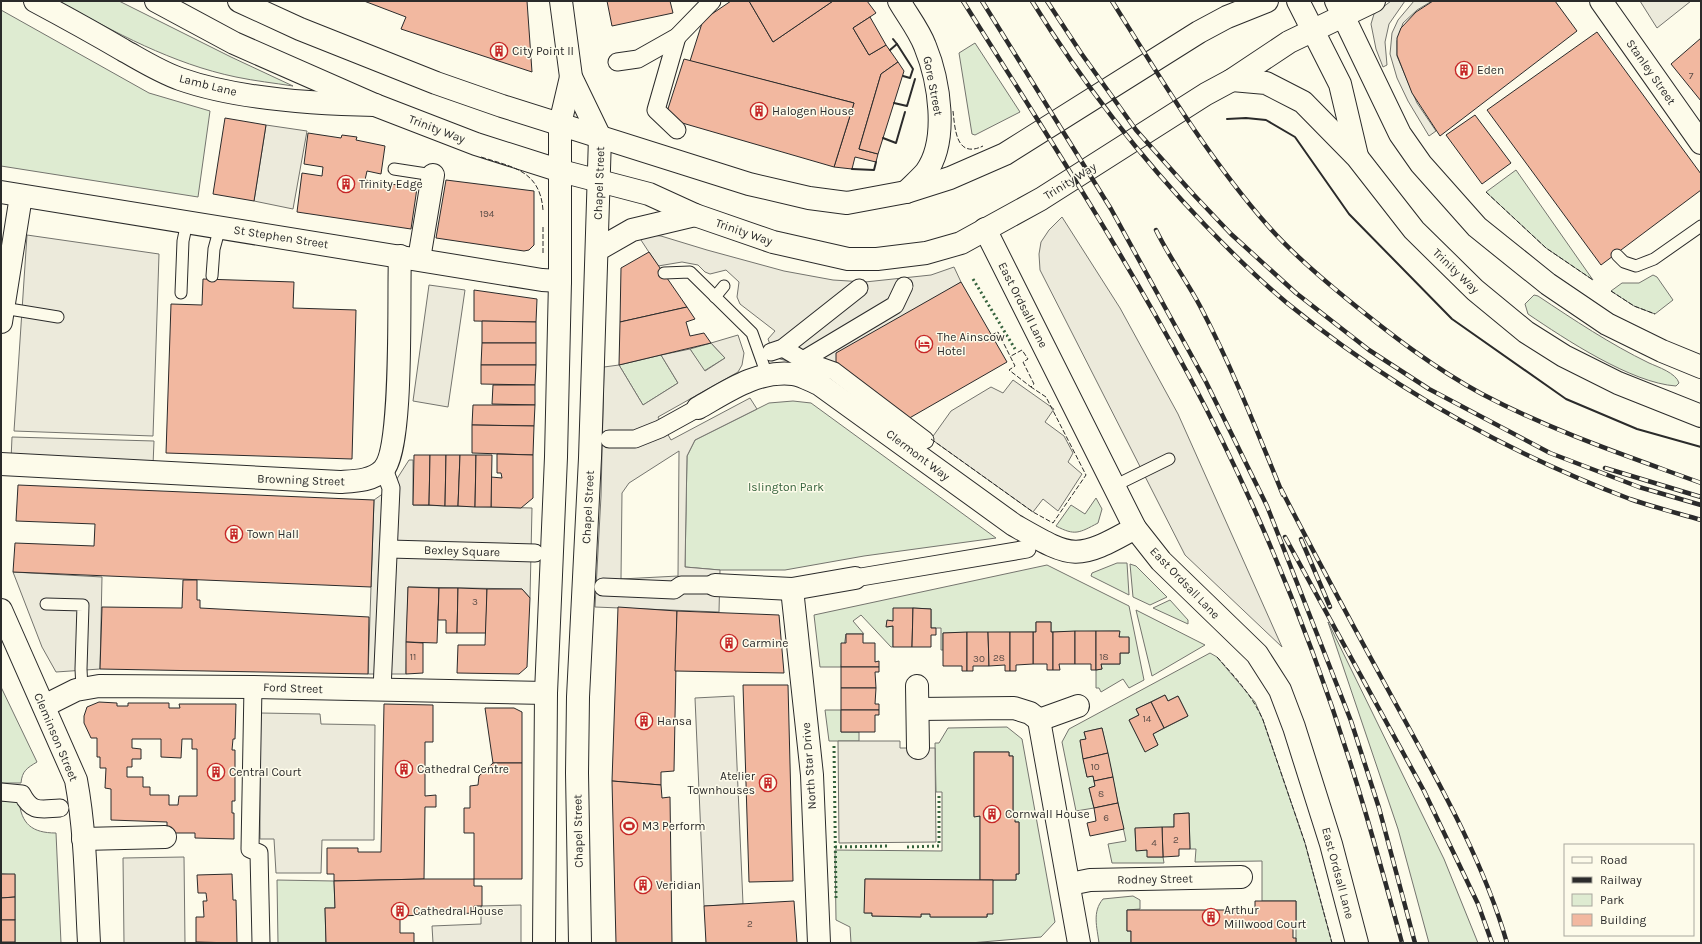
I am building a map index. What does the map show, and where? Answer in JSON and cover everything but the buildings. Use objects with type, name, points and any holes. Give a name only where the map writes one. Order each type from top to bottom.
[{"type":"main road","name":"Lamb Lane","points":[[35,1],[156,68],[185,80],[258,96],[332,104],[375,105]]},
{"type":"main road","name":"Trinity Way","points":[[156,1],[234,43],[375,105],[476,144],[560,171],[649,194],[695,215],[773,242],[848,259],[877,259],[926,253],[961,243],[1041,199],[1206,94],[1232,80],[1289,42],[1312,30],[1339,8],[1374,1]]},
{"type":"main road","points":[[239,1],[300,29],[436,83],[749,184],[810,198],[847,203],[906,192],[950,178],[1005,154],[1157,58],[1229,9],[1267,1]]},
{"type":"main road","name":"Chapel Street","points":[[561,1],[571,77],[600,137],[590,458],[576,773],[580,943]]},
{"type":"main road","name":"Gore Street","points":[[899,1],[925,46],[940,109],[940,134],[935,152],[926,172],[906,192]]},
{"type":"main road","name":"Trinity Way","points":[[1298,1],[1340,84],[1357,158],[1414,230],[1475,290],[1526,332],[1564,356],[1618,383],[1701,416]]},
{"type":"main road","name":"Stanley Street","points":[[1601,1],[1701,143]]},
{"type":"main road","points":[[1339,8],[1400,134],[1421,164],[1477,227],[1548,284],[1607,324],[1655,348],[1701,367]]},
{"type":"main road","name":"Chapel Street","points":[[544,943],[546,693],[556,457],[560,281],[560,124],[571,77]]},
{"type":"main road","points":[[1232,80],[1266,83],[1298,98],[1314,112],[1357,158]]},
{"type":"main road","points":[[384,470],[391,454],[395,437],[400,345],[410,258],[433,175]]},
{"type":"main road","points":[[2,315],[11,194]]},
{"type":"main road","name":"St Stephen Street","points":[[11,194],[542,280],[560,281]]},
{"type":"main road","points":[[597,250],[632,230],[695,215]]},
{"type":"main road","name":"East Ordsall Lane","points":[[985,229],[1135,528],[1161,561],[1257,654],[1280,690],[1294,727],[1331,844],[1357,943]]},
{"type":"main road","name":"Clermont Way","points":[[698,408],[745,382],[767,375],[795,374],[819,384],[1014,525],[1048,544],[1068,552],[1086,552],[1104,545],[1135,528]]},
{"type":"main road","name":"Browning Street","points":[[1,464],[340,482],[374,477],[384,470]]},
{"type":"main road","points":[[715,585],[792,589],[855,578]]},
{"type":"main road","name":"North Star Drive","points":[[792,589],[812,776],[819,943]]},
{"type":"main road","name":"Cleminson Street","points":[[1,610],[76,780],[81,807],[84,839],[89,943]]},
{"type":"main road","name":"Ford Street","points":[[44,706],[56,698],[82,689],[99,686],[253,687],[546,693]]},
{"type":"main road","points":[[917,686],[918,748]]},
{"type":"main road","points":[[1039,720],[1078,706]]},
{"type":"main road","points":[[918,709],[1014,708],[1030,713],[1039,720],[1070,884],[1079,943]]},
{"type":"main road","points":[[84,839],[165,838]]},
{"type":"main road","name":"Rodney Street","points":[[1070,884],[1090,880],[1241,877]]},
{"type":"street","points":[[617,62],[638,59],[677,37],[712,1]]},
{"type":"street","points":[[677,37],[656,110],[677,130]]},
{"type":"street","points":[[803,360],[895,305],[904,286]]},
{"type":"street","points":[[859,288],[777,350],[834,371],[925,440]]},
{"type":"street","points":[[609,439],[635,439],[660,429],[698,408]]},
{"type":"street","points":[[382,690],[391,488],[384,470]]},
{"type":"street","name":"Bexley Square","points":[[389,549],[535,553]]},
{"type":"street","points":[[855,578],[1027,549]]},
{"type":"street","points":[[604,587],[674,590],[682,585],[715,585]]},
{"type":"street","points":[[253,687],[250,849],[259,853],[261,943]]},
{"type":"street","points":[[1,792],[22,794],[30,807],[35,809],[60,808]]},
{"type":"lane","points":[[394,169],[433,175]]},
{"type":"lane","points":[[181,293],[182,241],[187,222]]},
{"type":"lane","points":[[1617,255],[1624,262],[1636,266],[1654,259],[1701,226]]},
{"type":"lane","points":[[212,276],[214,249],[220,227]]},
{"type":"lane","points":[[664,274],[690,272],[715,296],[752,333],[767,375]]},
{"type":"lane","points":[[715,296],[724,286]]},
{"type":"lane","points":[[2,315],[58,317]]},
{"type":"lane","points":[[1114,486],[1169,459]]},
{"type":"lane","points":[[46,604],[83,605],[81,670],[82,689]]},
{"type":"green space","points":[[58,1],[119,1],[293,86],[236,77],[189,64],[144,46]]},
{"type":"green space","points":[[1,10],[149,93],[210,111],[198,197],[1,166]]},
{"type":"green space","points":[[975,43],[1020,112],[975,135],[972,134],[959,53]]},
{"type":"green space","points":[[1516,170],[1593,280],[1546,248],[1486,192]]},
{"type":"green space","points":[[1653,275],[1657,277],[1673,300],[1655,314],[1634,306],[1611,291],[1622,283],[1639,283]]},
{"type":"green space","points":[[1534,295],[1538,296],[1620,348],[1671,373],[1679,383],[1676,386],[1658,383],[1639,377],[1579,347],[1528,314],[1525,304]]},
{"type":"green space","points":[[711,343],[725,358],[704,371],[690,349]]},
{"type":"green space","points":[[661,355],[678,383],[643,405],[619,365]]},
{"type":"green space","name":"Islington Park","points":[[793,401],[811,403],[996,538],[864,556],[785,570],[720,570],[685,567],[687,456],[695,440],[769,403]]},
{"type":"green space","points":[[1096,498],[1102,509],[1098,523],[1077,532],[1068,531],[1056,526],[1071,505],[1085,514]]},
{"type":"green space","points":[[1117,563],[1127,563],[1129,595],[1091,576],[1092,573]]},
{"type":"green space","points":[[1130,564],[1136,566],[1167,597],[1150,605],[1133,597]]},
{"type":"green space","points":[[1047,565],[1129,606],[1144,680],[1129,688],[1123,679],[1101,692],[1099,688],[1096,688],[1096,670],[1102,669],[1101,664],[1120,664],[1120,653],[1129,653],[1129,638],[1119,637],[1119,631],[1051,632],[1051,622],[1036,622],[1036,632],[943,633],[943,650],[941,650],[941,628],[931,628],[931,609],[913,608],[893,621],[887,621],[887,627],[893,626],[893,647],[891,647],[861,615],[853,621],[864,634],[846,634],[841,667],[820,667],[814,615]]},
{"type":"green space","points":[[1170,600],[1188,620],[1188,624],[1153,608]]},
{"type":"green space","points":[[1136,610],[1205,645],[1152,676]]},
{"type":"green space","points":[[1328,622],[1444,859],[1478,943],[1429,943],[1398,829]]},
{"type":"green space","points":[[1210,653],[1217,657],[1255,702],[1263,720],[1305,843],[1332,943],[1296,943],[1296,901],[1262,901],[1262,861],[1195,862],[1196,849],[1190,849],[1189,813],[1174,814],[1174,827],[1135,829],[1136,850],[1147,850],[1148,857],[1163,857],[1164,863],[1112,863],[1108,844],[1126,841],[1102,728],[1084,732],[1086,739],[1080,741],[1087,777],[1093,776],[1095,786],[1089,788],[1094,808],[1076,811],[1062,742],[1069,729]],"holes":[[[1165,695],[1168,701],[1178,696],[1188,716],[1153,734],[1158,745],[1145,751],[1129,720],[1139,715],[1136,709]]]},
{"type":"green space","points":[[1,687],[37,762],[26,770],[21,783],[1,783]]},
{"type":"green space","points":[[825,710],[841,710],[841,732],[859,732],[859,741],[829,741]]},
{"type":"green space","points":[[1007,727],[1022,739],[1055,922],[1041,937],[970,943],[851,943],[850,927],[836,920],[835,850],[942,851],[942,792],[936,792],[935,743],[939,743],[948,728]],"holes":[[[974,752],[1009,752],[1009,756],[1013,756],[1013,812],[1010,812],[1010,816],[1015,822],[1019,822],[1019,874],[1016,874],[1016,880],[993,880],[987,917],[931,917],[930,914],[921,914],[921,917],[872,916],[872,913],[865,913],[865,879],[980,880],[980,816],[974,816]]]},
{"type":"green space","points":[[19,800],[22,815],[29,826],[40,831],[56,833],[61,943],[15,943],[15,875],[1,874],[1,801]]},
{"type":"green space","points":[[277,880],[334,881],[335,908],[325,908],[326,943],[278,943]]},
{"type":"green space","points":[[1133,896],[1140,900],[1140,909],[1127,910],[1127,931],[1131,931],[1131,943],[1099,943],[1096,914],[1097,909],[1103,899]]},
{"type":"shaded area","points":[[1391,1],[1405,1],[1389,24],[1385,42],[1387,65],[1383,67],[1376,49],[1371,24],[1374,14]]},
{"type":"shaded area","points":[[1414,1],[1432,1],[1417,10],[1403,23],[1397,41],[1397,56],[1417,103],[1436,131],[1429,136],[1408,101],[1397,78],[1390,54],[1392,33],[1398,20]]},
{"type":"shaded area","points":[[1640,1],[1691,1],[1657,28]]},
{"type":"shaded area","points":[[266,125],[307,131],[293,209],[254,201]]},
{"type":"shaded area","points":[[1062,217],[1120,308],[1178,414],[1282,647],[1185,555],[1040,270],[1039,254],[1041,242],[1049,230]]},
{"type":"shaded area","points":[[27,235],[159,254],[153,436],[14,431]]},
{"type":"shaded area","points":[[650,235],[661,236],[784,271],[833,280],[865,282],[931,275],[954,267],[961,282],[836,368],[811,367],[780,359],[774,355],[768,339],[775,331],[740,304],[737,297],[739,282],[726,270],[710,274],[705,272],[698,265],[682,262],[658,266],[639,237]]},
{"type":"shaded area","points":[[429,285],[465,290],[448,407],[413,401]]},
{"type":"shaded area","points":[[738,335],[744,353],[742,365],[738,372],[658,417],[671,440],[750,398],[757,409],[695,440],[687,456],[685,567],[720,570],[719,612],[595,607],[601,496],[604,367],[619,365],[643,405],[678,383],[661,355],[690,349],[705,371],[725,358],[711,343]],"holes":[[[679,451],[678,576],[621,579],[622,493],[629,483]]]},
{"type":"shaded area","points":[[1013,380],[1054,409],[1045,422],[1064,436],[1073,453],[1068,462],[1082,474],[1058,511],[1043,499],[1033,512],[931,439],[951,411],[991,387],[1003,393]]},
{"type":"shaded area","points":[[12,437],[154,441],[153,465],[11,460]]},
{"type":"shaded area","points":[[409,460],[413,460],[413,505],[532,508],[530,598],[522,589],[408,587],[406,674],[368,674],[374,500],[391,488]]},
{"type":"shaded area","points":[[13,572],[102,577],[100,669],[56,672],[42,647]]},
{"type":"shaded area","points":[[734,696],[743,904],[704,906],[695,698]]},
{"type":"shaded area","points":[[260,713],[320,714],[321,724],[375,725],[374,840],[322,840],[321,873],[276,873],[274,839],[260,839]]},
{"type":"shaded area","points":[[838,741],[900,741],[900,748],[935,748],[936,842],[839,843]]},
{"type":"shaded area","points":[[184,857],[185,943],[124,943],[123,858]]},
{"type":"shaded area","points":[[521,905],[521,943],[433,943],[432,926],[481,924],[481,906]]},
{"type":"railway","points":[[963,1],[1135,279],[1188,374],[1241,479],[1288,588],[1329,699],[1365,811],[1402,943]]},
{"type":"railway","points":[[982,1],[1111,209],[1206,382],[1267,506],[1351,721],[1379,808],[1415,943]]},
{"type":"railway","points":[[1032,1],[1051,31],[1112,118],[1157,172],[1215,235],[1255,275],[1326,334],[1408,390],[1494,438],[1584,481],[1630,499],[1701,520]]},
{"type":"railway","points":[[1047,1],[1081,53],[1136,130],[1194,195],[1231,234],[1296,293],[1369,350],[1429,389],[1550,453],[1639,487],[1701,505]]},
{"type":"railway","points":[[1112,1],[1205,146],[1247,201],[1287,246],[1347,299],[1413,350],[1464,384],[1482,394],[1535,420],[1618,453],[1701,483]]},
{"type":"railway","points":[[1156,230],[1166,250],[1195,296],[1212,329],[1244,399],[1283,495]]},
{"type":"railway","points":[[1605,468],[1701,497]]},
{"type":"railway","points":[[1281,489],[1459,822],[1486,882],[1507,943]]},
{"type":"railway","points":[[1285,537],[1424,791],[1478,904],[1492,943]]},
{"type":"railway","points":[[1301,539],[1330,607]]},
{"type":"hedge","points":[[973,279],[1015,349]]},
{"type":"hedge","points":[[834,746],[836,899]]},
{"type":"hedge","points":[[907,847],[939,846],[939,794]]},
{"type":"hedge","points":[[835,847],[890,846]]},
{"type":"fence","points":[[953,111],[956,133],[962,145],[967,149],[974,149],[983,146]]},
{"type":"fence","points":[[481,157],[513,168],[530,178],[541,197],[543,210]]},
{"type":"fence","points":[[1486,192],[1546,248],[1593,280]]},
{"type":"fence","points":[[543,225],[543,253]]},
{"type":"fence","points":[[1611,291],[1634,306],[1655,314]]},
{"type":"fence","points":[[991,335],[998,332],[1015,366],[1009,370],[1031,387],[1034,384],[1023,362],[1028,359],[1022,350],[1011,356]]},
{"type":"fence","points":[[931,439],[1033,512],[1053,523],[1086,475],[1046,397],[1031,387]]},
{"type":"fence","points":[[1217,657],[1237,679],[1254,702],[1263,720],[1305,843],[1332,943]]},
{"type":"wall","points":[[893,39],[897,44]]},
{"type":"wall","points":[[890,50],[897,44],[913,69],[910,78],[903,76]]},
{"type":"wall","points":[[894,103],[907,106],[915,79]]},
{"type":"wall","points":[[883,138],[896,143],[905,112]]},
{"type":"wall","points":[[1227,119],[1246,118],[1266,120],[1295,137],[1349,214],[1452,319],[1566,399],[1637,429],[1701,447]]},
{"type":"wall","points":[[852,169],[874,170],[876,162]]},
{"type":"place","name":"City Point II","points":[[499,51]]},
{"type":"place","name":"Eden","points":[[1464,70]]},
{"type":"place","name":"Halogen House","points":[[759,111]]},
{"type":"place","name":"Trinity Edge","points":[[346,184]]},
{"type":"place","name":"The Ainscow Hotel","points":[[924,344]]},
{"type":"place","name":"Town Hall","points":[[234,534]]},
{"type":"place","name":"Carmine","points":[[729,643]]},
{"type":"place","name":"Hansa","points":[[644,721]]},
{"type":"place","name":"Cathedral Centre","points":[[404,769]]},
{"type":"place","name":"Central Court","points":[[216,772]]},
{"type":"place","name":"Atelier Townhouses","points":[[768,783]]},
{"type":"place","name":"Cornwall House","points":[[992,814]]},
{"type":"place","name":"M3 Perform","points":[[629,826]]},
{"type":"place","name":"Veridian","points":[[643,885]]},
{"type":"place","name":"Cathedral House","points":[[400,911]]},
{"type":"place","name":"Arthur Millwood Court","points":[[1211,917]]}]
